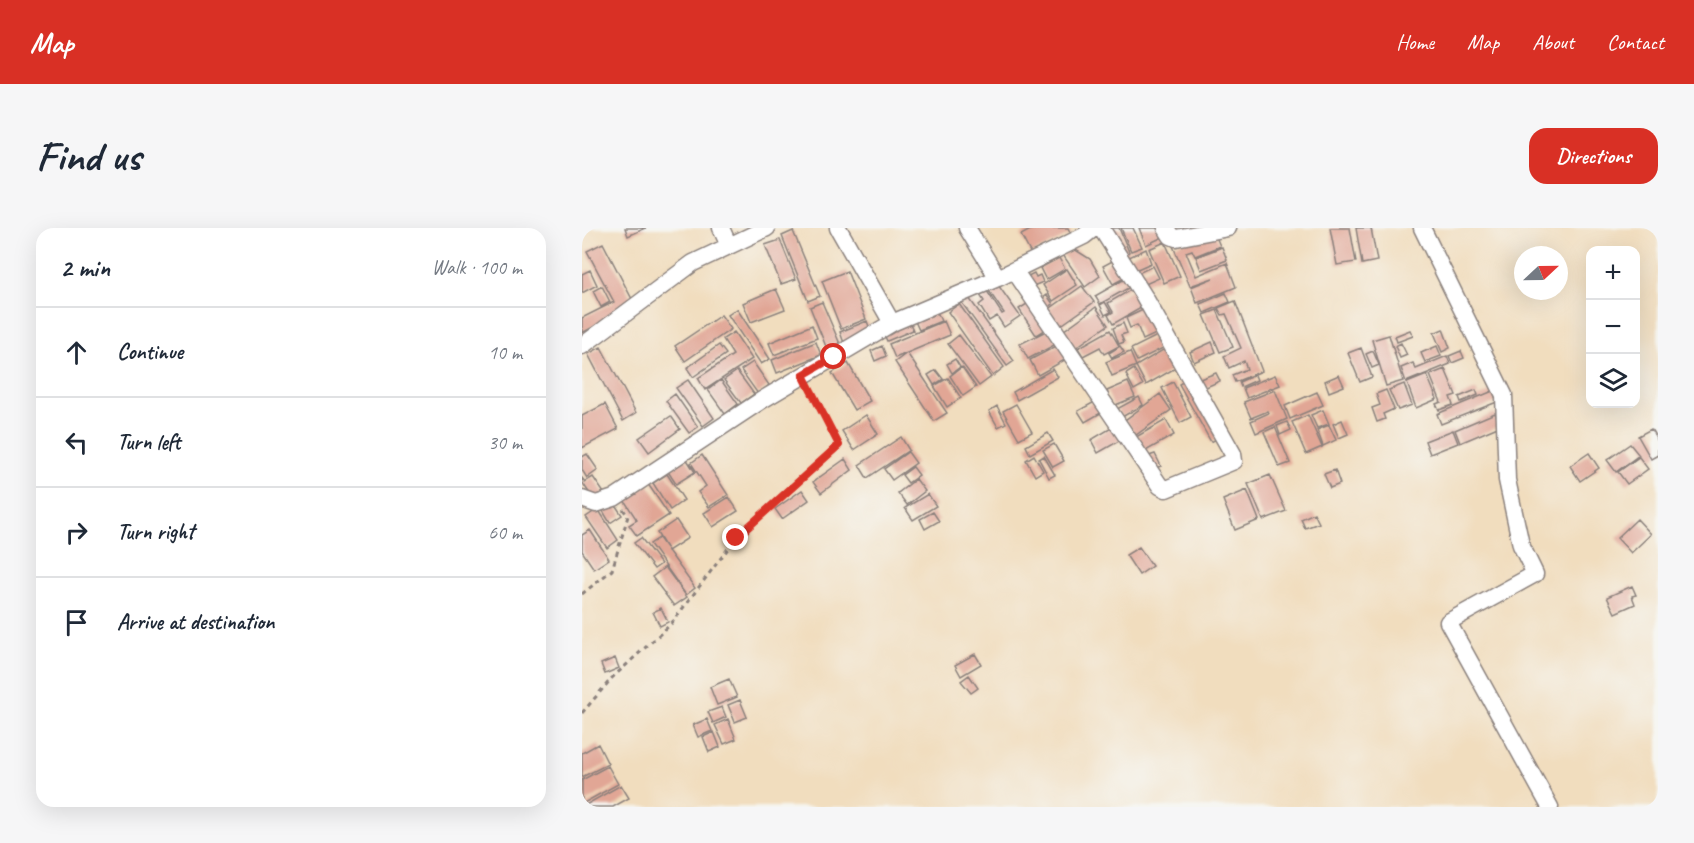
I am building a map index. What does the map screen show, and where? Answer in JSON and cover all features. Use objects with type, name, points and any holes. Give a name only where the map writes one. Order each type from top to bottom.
[{"type":"street","points":[[720,228],[729,246]]},
{"type":"street","points":[[582,346],[693,263],[767,228]]},
{"type":"street","points":[[838,228],[892,323]]},
{"type":"street","points":[[967,228],[998,278]]},
{"type":"street","points":[[1014,270],[1160,486],[1166,489],[1234,461],[1233,454],[1144,296],[1101,228]]},
{"type":"street","points":[[1166,228],[1171,236],[1176,238],[1228,228]]},
{"type":"street","points":[[1422,228],[1504,395],[1507,480],[1521,545],[1535,574],[1448,622],[1550,807]]},
{"type":"street","points":[[582,499],[596,504],[614,498],[690,446],[803,375],[892,323],[998,278],[1086,231]]},
{"type":"path","points":[[582,713],[612,678],[671,624],[736,538],[839,445],[803,375]]},
{"type":"path","points":[[582,594],[612,570],[628,516],[614,498]]},
{"type":"building","points":[[625,228],[646,228],[628,236]]},
{"type":"building","points":[[1034,228],[1068,228],[1071,234],[1031,254],[1021,235]]},
{"type":"building","points":[[1108,228],[1119,228],[1129,252],[1121,256]]},
{"type":"building","points":[[1121,228],[1133,228],[1142,247],[1131,251]]},
{"type":"building","points":[[1139,228],[1162,228],[1165,236],[1146,245]]},
{"type":"building","points":[[1330,228],[1350,228],[1356,262],[1337,265]]},
{"type":"building","points":[[1356,228],[1371,228],[1377,261],[1362,264]]},
{"type":"building","points":[[793,231],[820,296],[808,301],[782,236]]},
{"type":"building","points":[[1214,232],[1220,246],[1195,256],[1192,250],[1186,252],[1196,276],[1227,263],[1236,287],[1197,303],[1191,287],[1213,278],[1190,286],[1173,246]]},
{"type":"building","points":[[780,240],[796,279],[781,284],[765,245]]},
{"type":"building","points":[[1165,242],[1180,276],[1164,283],[1149,249]]},
{"type":"building","points":[[603,243],[635,305],[582,333],[582,318],[614,302],[587,251]]},
{"type":"building","points":[[1222,247],[1227,260],[1201,270],[1196,257]]},
{"type":"building","points":[[1074,249],[1090,259],[1100,276],[1085,287],[1063,255]]},
{"type":"building","points":[[1146,249],[1151,263],[1133,271],[1127,258]]},
{"type":"building","points":[[1059,258],[1065,269],[1046,280],[1040,268]]},
{"type":"building","points":[[1116,259],[1126,277],[1113,284],[1103,266]]},
{"type":"building","points":[[1153,266],[1159,278],[1141,286],[1136,274]]},
{"type":"building","points":[[1067,269],[1077,285],[1053,301],[1043,285]]},
{"type":"building","points":[[590,270],[597,285],[582,293],[582,274]]},
{"type":"building","points":[[847,271],[866,319],[841,329],[822,281]]},
{"type":"building","points":[[1034,273],[1036,277],[1040,275],[1043,282],[1033,286],[1028,276]]},
{"type":"building","points":[[1125,279],[1130,287],[1100,304],[1095,296]]},
{"type":"building","points":[[996,282],[1020,316],[1004,327],[997,316],[989,321],[979,305],[984,301],[978,292],[985,288],[1002,314],[1004,313],[987,288]]},
{"type":"building","points":[[602,286],[610,302],[601,307],[593,291]]},
{"type":"building","points":[[1082,286],[1094,302],[1060,326],[1048,310]]},
{"type":"building","points":[[776,289],[785,309],[751,322],[743,303]]},
{"type":"building","points":[[1132,289],[1141,308],[1113,324],[1108,315],[1113,312],[1108,303]]},
{"type":"building","points":[[1226,293],[1230,302],[1204,313],[1200,304]]},
{"type":"building","points":[[1047,295],[1053,304],[1045,310],[1039,301]]},
{"type":"building","points":[[969,298],[1014,361],[1007,366],[962,303]]},
{"type":"building","points":[[1235,301],[1262,371],[1235,382],[1232,375],[1247,369],[1244,361],[1229,368],[1224,356],[1241,348],[1226,314],[1222,315],[1218,308]]},
{"type":"building","points":[[822,302],[840,344],[827,349],[810,307]]},
{"type":"building","points":[[1030,302],[1047,328],[1036,335],[1019,309]]},
{"type":"building","points":[[1105,302],[1111,312],[1105,315],[1100,305]]},
{"type":"building","points":[[959,304],[1004,367],[993,376],[948,312]]},
{"type":"building","points":[[1096,307],[1108,325],[1075,348],[1063,331]]},
{"type":"building","points":[[737,309],[770,359],[761,364],[728,315]]},
{"type":"building","points":[[1145,309],[1158,333],[1143,340],[1137,325],[1130,328],[1126,318]]},
{"type":"building","points":[[936,310],[941,321],[919,330],[914,319]]},
{"type":"building","points":[[1217,310],[1233,347],[1220,352],[1204,315]]},
{"type":"building","points":[[721,315],[731,329],[685,361],[675,346]]},
{"type":"building","points":[[908,319],[913,330],[887,341],[882,330]]},
{"type":"building","points":[[867,321],[871,332],[844,343],[840,332]]},
{"type":"building","points":[[944,321],[950,335],[895,358],[889,344]]},
{"type":"building","points":[[1123,323],[1127,333],[1121,335],[1124,342],[1119,344],[1113,328]]},
{"type":"building","points":[[812,325],[817,338],[774,355],[769,343]]},
{"type":"building","points":[[1050,329],[1058,343],[1028,359],[1020,344]]},
{"type":"building","points":[[1443,329],[1450,348],[1442,352],[1434,333]]},
{"type":"building","points":[[1110,330],[1119,346],[1104,354],[1100,347],[1083,356],[1078,348]]},
{"type":"building","points":[[1410,330],[1413,336],[1397,342],[1395,336]]},
{"type":"building","points":[[734,332],[752,359],[705,390],[698,378],[733,355],[723,339]]},
{"type":"building","points":[[1161,334],[1167,346],[1137,361],[1131,349]]},
{"type":"building","points":[[959,335],[991,377],[979,386],[948,344]]},
{"type":"building","points":[[1389,335],[1403,381],[1386,386],[1372,340]]},
{"type":"building","points":[[816,342],[821,355],[777,373],[772,360]]},
{"type":"building","points":[[1212,342],[1216,352],[1194,362],[1190,352]]},
{"type":"building","points":[[1062,343],[1070,357],[1038,375],[1030,360]]},
{"type":"building","points":[[1401,343],[1407,355],[1400,358],[1395,346]]},
{"type":"building","points":[[719,345],[726,354],[693,377],[687,368]]},
{"type":"building","points":[[882,346],[886,356],[875,361],[871,351]]},
{"type":"building","points":[[1120,346],[1124,352],[1112,358],[1109,353]]},
{"type":"building","points":[[1437,346],[1441,356],[1425,362],[1421,353]]},
{"type":"building","points":[[601,347],[636,413],[623,421],[588,354]]},
{"type":"building","points":[[1168,347],[1179,366],[1146,385],[1136,366]]},
{"type":"building","points":[[1361,348],[1372,377],[1360,382],[1348,353]]},
{"type":"building","points":[[1373,351],[1379,365],[1372,368],[1366,354]]},
{"type":"building","points":[[1461,351],[1464,358],[1452,363],[1449,356]]},
{"type":"building","points":[[1130,352],[1136,366],[1112,376],[1106,362]]},
{"type":"building","points":[[907,353],[947,413],[934,421],[895,362]]},
{"type":"building","points":[[1447,356],[1450,364],[1406,382],[1401,368],[1413,363],[1416,369]]},
{"type":"building","points":[[955,359],[960,367],[952,373],[947,364]]},
{"type":"building","points":[[753,362],[769,385],[758,394],[741,370]]},
{"type":"building","points":[[848,363],[870,401],[854,410],[832,373]]},
{"type":"building","points":[[962,367],[976,387],[963,396],[950,376]]},
{"type":"building","points":[[1053,369],[1058,377],[1017,400],[1013,392]]},
{"type":"building","points":[[1134,369],[1143,385],[1134,390],[1126,374]]},
{"type":"building","points":[[1445,369],[1456,395],[1450,397],[1453,405],[1439,410],[1436,404],[1441,402],[1430,375]]},
{"type":"building","points":[[936,370],[943,379],[934,385],[928,375]]},
{"type":"building","points":[[737,371],[754,394],[741,403],[724,380]]},
{"type":"building","points":[[1216,373],[1220,381],[1204,388],[1200,379]]},
{"type":"building","points":[[1255,375],[1257,380],[1241,387],[1239,382]]},
{"type":"building","points":[[1275,375],[1280,385],[1247,398],[1243,388]]},
{"type":"building","points":[[1339,375],[1344,386],[1329,392],[1325,381]]},
{"type":"building","points":[[1427,375],[1437,399],[1416,408],[1407,383]]},
{"type":"building","points":[[948,378],[961,398],[947,407],[934,386]]},
{"type":"building","points":[[1188,379],[1220,437],[1211,442],[1179,384]]},
{"type":"building","points":[[688,380],[714,418],[703,426],[676,388]]},
{"type":"building","points":[[721,380],[738,404],[725,414],[708,390]]},
{"type":"building","points":[[1128,382],[1135,397],[1113,406],[1107,391]]},
{"type":"building","points":[[1173,382],[1191,417],[1180,423],[1162,388]]},
{"type":"building","points":[[1404,384],[1412,405],[1398,410],[1389,390]]},
{"type":"building","points":[[1275,390],[1287,419],[1256,433],[1251,421],[1269,413],[1268,411],[1251,418],[1244,402]]},
{"type":"building","points":[[1386,390],[1394,409],[1383,414],[1385,419],[1377,422],[1372,408],[1380,405],[1376,394]]},
{"type":"building","points":[[1476,390],[1478,395],[1461,402],[1459,397]]},
{"type":"building","points":[[1493,391],[1497,402],[1441,424],[1437,414]]},
{"type":"building","points":[[1317,392],[1323,405],[1290,419],[1285,406]]},
{"type":"building","points":[[675,394],[698,427],[689,433],[666,401]]},
{"type":"building","points":[[1160,394],[1171,410],[1136,435],[1125,420]]},
{"type":"building","points":[[1139,397],[1143,405],[1122,417],[1117,409]]},
{"type":"building","points":[[1100,399],[1106,410],[1085,422],[1078,411]]},
{"type":"building","points":[[605,404],[618,429],[582,448],[582,416]]},
{"type":"building","points":[[1016,404],[1032,432],[1019,439],[1003,411]]},
{"type":"building","points":[[997,406],[1006,423],[998,427],[989,411]]},
{"type":"building","points":[[1323,410],[1329,424],[1317,428],[1311,415]]},
{"type":"building","points":[[1495,413],[1500,426],[1460,443],[1455,430]]},
{"type":"building","points":[[866,415],[878,434],[854,450],[842,431]]},
{"type":"building","points":[[1308,415],[1322,447],[1306,454],[1292,422]]},
{"type":"building","points":[[671,416],[680,429],[649,452],[639,438]]},
{"type":"building","points":[[1166,420],[1174,435],[1144,452],[1136,437]]},
{"type":"building","points":[[1342,420],[1348,434],[1339,438],[1333,424]]},
{"type":"building","points":[[1287,422],[1291,430],[1280,435],[1277,426]]},
{"type":"building","points":[[1118,424],[1126,437],[1098,453],[1091,440]]},
{"type":"building","points":[[1329,425],[1336,440],[1323,446],[1317,430]]},
{"type":"building","points":[[1275,427],[1290,463],[1279,467],[1264,432]]},
{"type":"building","points":[[1651,429],[1658,441],[1658,455],[1651,459],[1638,436]]},
{"type":"building","points":[[1453,430],[1458,443],[1430,454],[1425,441]]},
{"type":"building","points":[[1048,433],[1053,441],[1030,454],[1026,446]]},
{"type":"building","points":[[901,437],[909,450],[867,478],[859,465]]},
{"type":"building","points":[[1054,444],[1064,461],[1053,467],[1043,450]]},
{"type":"building","points":[[1630,444],[1639,455],[1616,472],[1607,460]]},
{"type":"building","points":[[908,452],[916,463],[892,480],[884,469]]},
{"type":"building","points":[[1589,453],[1599,468],[1580,481],[1570,466]]},
{"type":"building","points":[[587,454],[598,470],[587,478],[582,470],[582,457]]},
{"type":"building","points":[[1155,454],[1161,466],[1155,468],[1149,456]]},
{"type":"building","points":[[702,455],[728,495],[709,507],[698,492],[706,486],[691,463]]},
{"type":"building","points":[[1034,455],[1043,471],[1035,476],[1026,460]]},
{"type":"building","points":[[1044,456],[1055,475],[1049,478],[1039,459]]},
{"type":"building","points":[[1639,457],[1648,469],[1627,484],[1618,472]]},
{"type":"building","points":[[686,458],[695,472],[676,484],[667,470]]},
{"type":"building","points":[[845,459],[852,470],[821,493],[813,482]]},
{"type":"building","points":[[913,467],[919,475],[908,483],[902,475]]},
{"type":"building","points":[[1335,470],[1340,484],[1330,488],[1324,474]]},
{"type":"building","points":[[667,474],[684,500],[670,510],[653,483]]},
{"type":"building","points":[[1270,475],[1286,511],[1263,520],[1248,484]]},
{"type":"building","points":[[593,477],[604,493],[594,500],[582,482],[582,478],[585,482]]},
{"type":"building","points":[[916,479],[925,491],[907,505],[898,493]]},
{"type":"building","points":[[648,484],[669,515],[637,536],[629,525],[637,520],[624,500]]},
{"type":"building","points":[[802,490],[809,500],[782,519],[775,509]]},
{"type":"building","points":[[1247,490],[1259,520],[1235,530],[1223,500]]},
{"type":"building","points":[[928,494],[936,506],[913,520],[905,508]]},
{"type":"building","points":[[729,497],[738,511],[713,527],[704,513]]},
{"type":"building","points":[[614,503],[622,515],[610,523],[603,511]]},
{"type":"building","points":[[598,509],[618,540],[607,548],[586,517]]},
{"type":"building","points":[[933,512],[939,521],[925,529],[920,519]]},
{"type":"building","points":[[1314,513],[1319,523],[1305,528],[1301,519]]},
{"type":"building","points":[[1637,519],[1651,534],[1631,553],[1617,538]]},
{"type":"building","points":[[676,520],[688,538],[668,551],[657,533]]},
{"type":"building","points":[[590,530],[609,559],[594,569],[582,551],[582,535]]},
{"type":"building","points":[[641,538],[661,564],[654,569],[634,543]]},
{"type":"building","points":[[659,538],[695,588],[686,595],[650,544]]},
{"type":"building","points":[[1139,547],[1152,566],[1139,575],[1126,555]]},
{"type":"building","points":[[665,567],[687,597],[674,606],[652,577]]},
{"type":"building","points":[[1632,586],[1636,595],[1632,596],[1635,604],[1615,613],[1607,597]]},
{"type":"building","points":[[661,608],[668,622],[660,626],[653,612]]},
{"type":"building","points":[[975,654],[981,664],[961,676],[955,665]]},
{"type":"building","points":[[615,658],[619,668],[605,674],[601,664]]},
{"type":"building","points":[[969,675],[978,688],[971,693],[961,681]]},
{"type":"building","points":[[729,679],[737,697],[717,705],[710,687]]},
{"type":"building","points":[[740,700],[747,717],[735,722],[728,705]]},
{"type":"building","points":[[722,707],[726,717],[713,723],[708,712]]},
{"type":"building","points":[[707,719],[712,731],[698,737],[693,725]]},
{"type":"building","points":[[728,719],[736,739],[724,744],[715,725]]},
{"type":"building","points":[[714,732],[720,747],[709,752],[703,737]]},
{"type":"building","points":[[598,744],[608,764],[582,777],[582,753]]},
{"type":"building","points":[[608,766],[618,784],[582,804],[582,780]]},
{"type":"building","points":[[621,785],[629,798],[613,807],[582,807]]},
{"type":"route","points":[[736,538],[839,445],[803,375],[834,357]]}]
